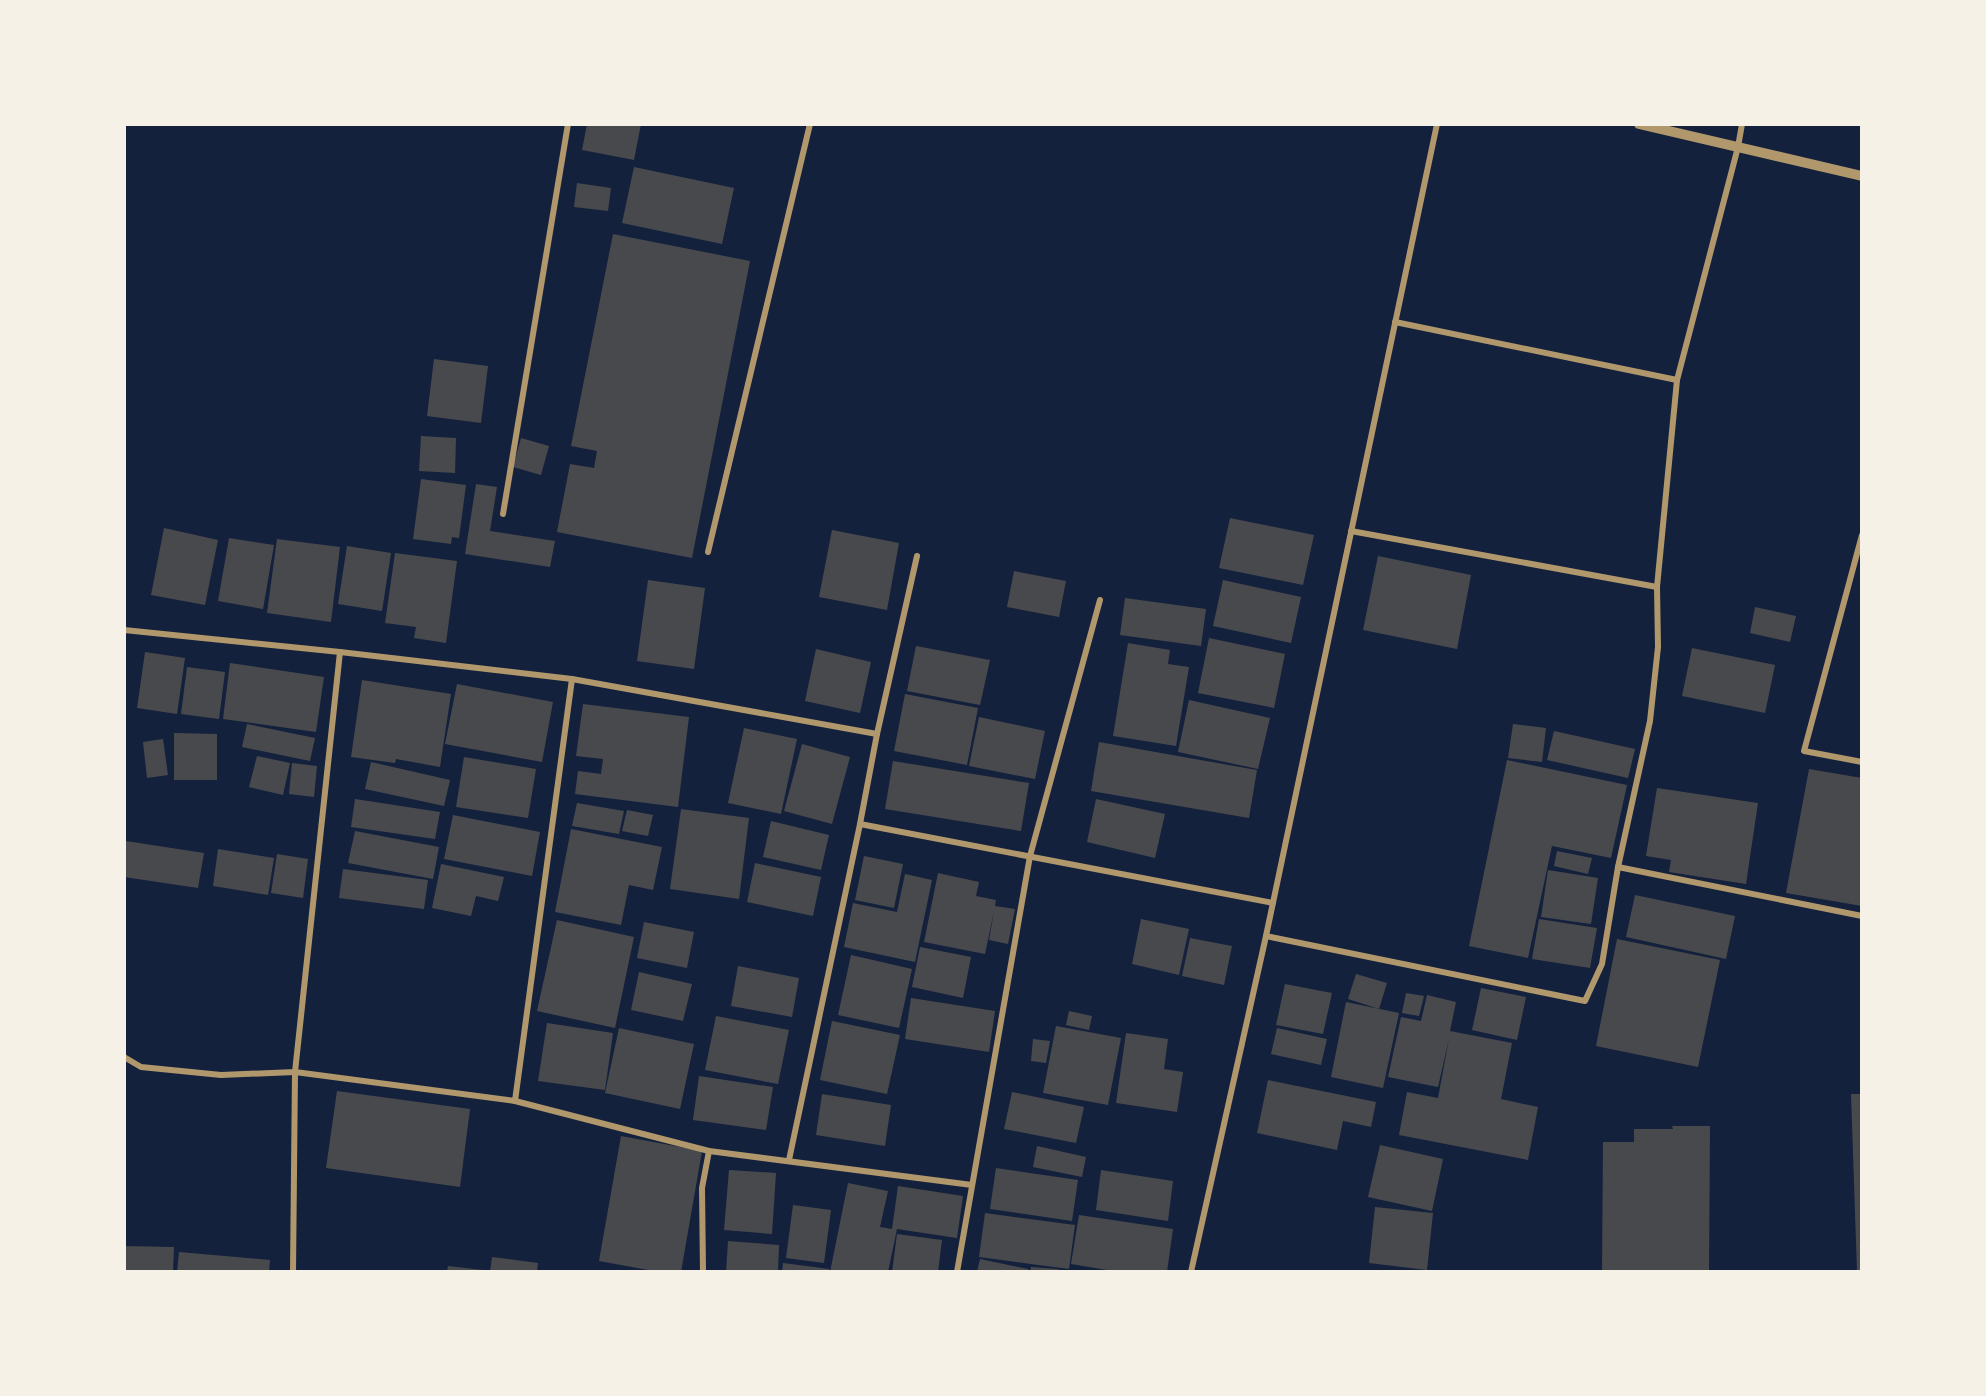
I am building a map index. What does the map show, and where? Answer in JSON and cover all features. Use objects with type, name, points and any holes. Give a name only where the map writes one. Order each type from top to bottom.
[{"type":"street","points":[[503,514],[568,124]]},
{"type":"street","points":[[708,552],[810,124]]},
{"type":"street","points":[[1191,1272],[1266,936],[1437,124]]},
{"type":"street","points":[[1638,124],[1862,176]]},
{"type":"street","points":[[1266,936],[1585,1001],[1602,964],[1618,867],[1650,721],[1658,647],[1657,587],[1677,380],[1742,124]]},
{"type":"street","points":[[1395,322],[1677,380]]},
{"type":"street","points":[[1351,531],[1657,587]]},
{"type":"street","points":[[1862,535],[1804,752],[1862,762]]},
{"type":"street","points":[[789,1160],[877,734],[917,556]]},
{"type":"street","points":[[957,1272],[1030,856],[1100,600]]},
{"type":"street","points":[[124,630],[573,679],[877,734]]},
{"type":"street","points":[[293,1272],[295,1072],[340,652]]},
{"type":"street","points":[[515,1101],[573,679]]},
{"type":"street","points":[[860,824],[1273,903]]},
{"type":"street","points":[[1618,867],[1862,916]]},
{"type":"street","points":[[124,1057],[141,1067],[221,1075],[295,1072],[515,1101],[709,1151],[972,1185]]},
{"type":"street","points":[[703,1272],[702,1188],[709,1151]]},
{"type":"building","points":[[587,124],[641,124],[634,160],[582,150]]},
{"type":"building","points":[[634,167],[734,188],[722,244],[622,223]]},
{"type":"building","points":[[577,183],[611,188],[608,211],[574,207]]},
{"type":"building","points":[[613,234],[750,261],[692,558],[557,532],[570,464],[594,468],[597,451],[571,446]]},
{"type":"building","points":[[434,359],[488,366],[481,423],[427,416]]},
{"type":"building","points":[[421,436],[456,438],[455,473],[419,471]]},
{"type":"building","points":[[521,438],[549,446],[541,475],[513,467]]},
{"type":"building","points":[[421,479],[466,485],[459,538],[452,537],[451,544],[413,539]]},
{"type":"building","points":[[476,484],[497,487],[490,531],[555,541],[550,567],[465,554]]},
{"type":"building","points":[[1230,518],[1314,535],[1303,585],[1219,568]]},
{"type":"building","points":[[164,528],[218,540],[205,605],[151,595]]},
{"type":"building","points":[[832,530],[899,543],[887,610],[819,597]]},
{"type":"building","points":[[229,538],[274,545],[263,609],[218,601]]},
{"type":"building","points":[[277,539],[340,547],[331,622],[267,613]]},
{"type":"building","points":[[347,546],[391,553],[382,611],[338,604]]},
{"type":"building","points":[[395,553],[457,561],[446,643],[414,638],[416,627],[385,623]]},
{"type":"building","points":[[1378,556],[1471,575],[1457,649],[1363,630]]},
{"type":"building","points":[[1014,571],[1066,581],[1059,617],[1007,607]]},
{"type":"building","points":[[648,580],[705,588],[694,669],[637,661]]},
{"type":"building","points":[[1223,580],[1301,597],[1291,643],[1213,626]]},
{"type":"building","points":[[1125,598],[1206,609],[1201,646],[1120,635]]},
{"type":"building","points":[[1755,607],[1796,616],[1790,642],[1750,633]]},
{"type":"building","points":[[1209,638],[1285,654],[1274,708],[1198,693]]},
{"type":"building","points":[[1128,643],[1170,650],[1168,664],[1189,667],[1176,746],[1113,736]]},
{"type":"building","points":[[916,646],[990,660],[980,705],[907,691]]},
{"type":"building","points":[[1692,648],[1775,665],[1765,713],[1682,696]]},
{"type":"building","points":[[816,649],[871,662],[860,713],[805,701]]},
{"type":"building","points":[[145,652],[185,658],[177,714],[137,708]]},
{"type":"building","points":[[230,663],[324,677],[316,732],[223,719]]},
{"type":"building","points":[[187,667],[225,672],[219,719],[181,714]]},
{"type":"building","points":[[362,680],[451,694],[440,767],[396,759],[395,763],[351,757]]},
{"type":"building","points":[[457,684],[553,702],[542,762],[445,744]]},
{"type":"building","points":[[905,694],[978,708],[967,765],[894,751]]},
{"type":"building","points":[[1189,700],[1270,718],[1258,769],[1178,752]]},
{"type":"building","points":[[583,704],[689,717],[678,807],[575,794],[578,771],[601,774],[603,759],[576,756]]},
{"type":"building","points":[[979,717],[1045,731],[1035,779],[969,766]]},
{"type":"building","points":[[247,724],[315,738],[310,761],[242,747]]},
{"type":"building","points":[[1513,724],[1546,728],[1542,762],[1508,758]]},
{"type":"building","points":[[744,728],[797,739],[781,814],[728,803]]},
{"type":"building","points":[[1554,731],[1635,749],[1628,778],[1547,760]]},
{"type":"building","points":[[174,733],[217,734],[217,780],[174,780]]},
{"type":"building","points":[[163,739],[168,775],[147,778],[143,742]]},
{"type":"building","points":[[1099,742],[1257,770],[1249,818],[1091,791]]},
{"type":"building","points":[[802,744],[850,757],[832,824],[784,811]]},
{"type":"building","points":[[257,756],[290,763],[283,795],[249,787]]},
{"type":"building","points":[[464,757],[536,769],[528,818],[456,807]]},
{"type":"building","points":[[1507,760],[1627,785],[1611,858],[1552,846],[1528,958],[1469,946]]},
{"type":"building","points":[[893,761],[1029,783],[1021,831],[885,809]]},
{"type":"building","points":[[371,762],[450,780],[444,806],[365,789]]},
{"type":"building","points":[[292,763],[317,766],[314,797],[289,794]]},
{"type":"building","points":[[1809,769],[1862,778],[1862,906],[1786,893]]},
{"type":"building","points":[[1657,788],[1758,803],[1746,884],[1669,872],[1671,860],[1646,856]]},
{"type":"building","points":[[355,799],[440,812],[435,839],[351,827]]},
{"type":"building","points":[[1096,799],[1165,814],[1155,858],[1087,842]]},
{"type":"building","points":[[577,803],[624,811],[619,834],[572,826]]},
{"type":"building","points":[[681,809],[749,818],[739,899],[670,889]]},
{"type":"building","points":[[627,810],[653,815],[648,836],[622,831]]},
{"type":"building","points":[[453,815],[540,832],[532,876],[444,859]]},
{"type":"building","points":[[771,821],[829,835],[821,870],[763,857]]},
{"type":"building","points":[[571,829],[662,847],[653,890],[629,885],[621,925],[555,912]]},
{"type":"building","points":[[355,831],[439,847],[433,879],[348,863]]},
{"type":"building","points":[[126,841],[204,853],[198,888],[124,877]]},
{"type":"building","points":[[218,849],[274,858],[268,895],[213,886]]},
{"type":"building","points":[[1557,851],[1592,858],[1588,874],[1554,866]]},
{"type":"building","points":[[277,854],[308,859],[303,898],[271,893]]},
{"type":"building","points":[[864,856],[903,864],[894,908],[855,900]]},
{"type":"building","points":[[755,863],[821,877],[813,916],[747,902]]},
{"type":"building","points":[[441,864],[504,877],[498,901],[476,896],[471,916],[432,908]]},
{"type":"building","points":[[343,869],[428,880],[424,909],[339,898]]},
{"type":"building","points":[[1548,870],[1598,878],[1591,924],[1541,917]]},
{"type":"building","points":[[938,873],[979,882],[976,896],[996,900],[995,906],[1015,909],[1008,944],[989,940],[994,911],[985,954],[924,942]]},
{"type":"building","points":[[905,874],[932,880],[915,962],[844,947],[853,903],[897,912]]},
{"type":"building","points":[[1635,895],[1735,916],[1726,959],[1626,937]]},
{"type":"building","points":[[1141,919],[1189,929],[1179,975],[1132,964]]},
{"type":"building","points":[[1539,919],[1597,928],[1590,968],[1532,959]]},
{"type":"building","points":[[557,920],[634,937],[615,1028],[537,1011]]},
{"type":"building","points":[[644,922],[694,932],[687,968],[637,958]]},
{"type":"building","points":[[1190,938],[1232,946],[1224,985],[1182,976]]},
{"type":"building","points":[[1617,939],[1720,960],[1698,1067],[1596,1046]]},
{"type":"building","points":[[920,947],[971,957],[963,998],[912,987]]},
{"type":"building","points":[[851,955],[912,969],[899,1028],[838,1015]]},
{"type":"building","points":[[738,966],[799,978],[792,1017],[731,1006]]},
{"type":"building","points":[[639,972],[692,984],[683,1021],[631,1010]]},
{"type":"building","points":[[1356,974],[1387,983],[1379,1009],[1348,999]]},
{"type":"building","points":[[1285,984],[1332,993],[1323,1034],[1276,1025]]},
{"type":"building","points":[[1481,988],[1526,997],[1517,1040],[1472,1030]]},
{"type":"building","points":[[1406,993],[1424,996],[1419,1016],[1402,1013]]},
{"type":"building","points":[[1427,995],[1456,1002],[1450,1031],[1512,1043],[1501,1099],[1538,1107],[1528,1160],[1399,1135],[1407,1092],[1438,1098],[1449,1039],[1438,1087],[1388,1077],[1401,1017],[1421,1021]]},
{"type":"building","points":[[911,998],[995,1011],[989,1052],[905,1039]]},
{"type":"building","points":[[1346,1002],[1399,1013],[1383,1088],[1331,1077]]},
{"type":"building","points":[[1069,1011],[1092,1016],[1089,1030],[1066,1025]]},
{"type":"building","points":[[716,1016],[789,1030],[778,1084],[705,1070]]},
{"type":"building","points":[[832,1021],[900,1035],[887,1094],[820,1080]]},
{"type":"building","points":[[547,1023],[613,1033],[605,1090],[538,1081]]},
{"type":"building","points":[[1056,1026],[1121,1038],[1108,1105],[1043,1093]]},
{"type":"building","points":[[619,1028],[694,1044],[680,1109],[605,1093]]},
{"type":"building","points":[[1277,1028],[1327,1039],[1321,1065],[1271,1054]]},
{"type":"building","points":[[1126,1033],[1168,1039],[1164,1069],[1183,1072],[1177,1112],[1116,1103]]},
{"type":"building","points":[[1033,1039],[1050,1041],[1046,1063],[1031,1061]]},
{"type":"building","points":[[699,1076],[773,1087],[766,1130],[693,1120]]},
{"type":"building","points":[[1268,1080],[1376,1102],[1371,1127],[1343,1121],[1337,1150],[1257,1133]]},
{"type":"building","points":[[337,1091],[470,1109],[460,1187],[326,1168]]},
{"type":"building","points":[[1012,1092],[1084,1107],[1076,1143],[1004,1129]]},
{"type":"building","points":[[822,1094],[891,1105],[885,1146],[816,1135]]},
{"type":"building","points":[[1851,1094],[1862,1094],[1862,1272],[1857,1272]]},
{"type":"building","points":[[1672,1126],[1710,1126],[1709,1272],[1602,1272],[1603,1142],[1634,1142],[1634,1129],[1673,1129]]},
{"type":"building","points":[[621,1136],[702,1151],[681,1272],[659,1272],[599,1261]]},
{"type":"building","points":[[1380,1145],[1443,1159],[1432,1211],[1368,1197]]},
{"type":"building","points":[[1037,1146],[1086,1157],[1082,1177],[1033,1167]]},
{"type":"building","points":[[996,1168],[1078,1180],[1072,1221],[990,1209]]},
{"type":"building","points":[[729,1170],[776,1173],[772,1234],[724,1230]]},
{"type":"building","points":[[1101,1170],[1173,1181],[1168,1221],[1096,1210]]},
{"type":"building","points":[[848,1183],[888,1191],[880,1227],[892,1229],[898,1186],[963,1196],[957,1238],[897,1229],[888,1272],[830,1272]]},
{"type":"building","points":[[793,1205],[831,1210],[824,1263],[786,1258]]},
{"type":"building","points":[[1375,1207],[1433,1213],[1427,1270],[1369,1263]]},
{"type":"building","points":[[985,1213],[1075,1225],[1069,1269],[979,1257]]},
{"type":"building","points":[[1079,1215],[1173,1229],[1167,1272],[1119,1272],[1071,1264]]},
{"type":"building","points":[[897,1234],[942,1240],[938,1272],[892,1272]]},
{"type":"building","points":[[728,1241],[779,1245],[778,1272],[726,1272]]},
{"type":"building","points":[[124,1246],[174,1247],[173,1272],[124,1272]]},
{"type":"building","points":[[179,1252],[270,1260],[269,1272],[177,1272]]},
{"type":"building","points":[[492,1257],[538,1263],[537,1272],[490,1272]]},
{"type":"building","points":[[980,1259],[1028,1269],[1028,1272],[977,1272]]},
{"type":"building","points":[[783,1263],[829,1269],[829,1272],[782,1272]]},
{"type":"building","points":[[448,1266],[483,1270],[483,1272],[447,1272]]},
{"type":"building","points":[[1031,1267],[1057,1269],[1066,1272],[1030,1272]]}]
